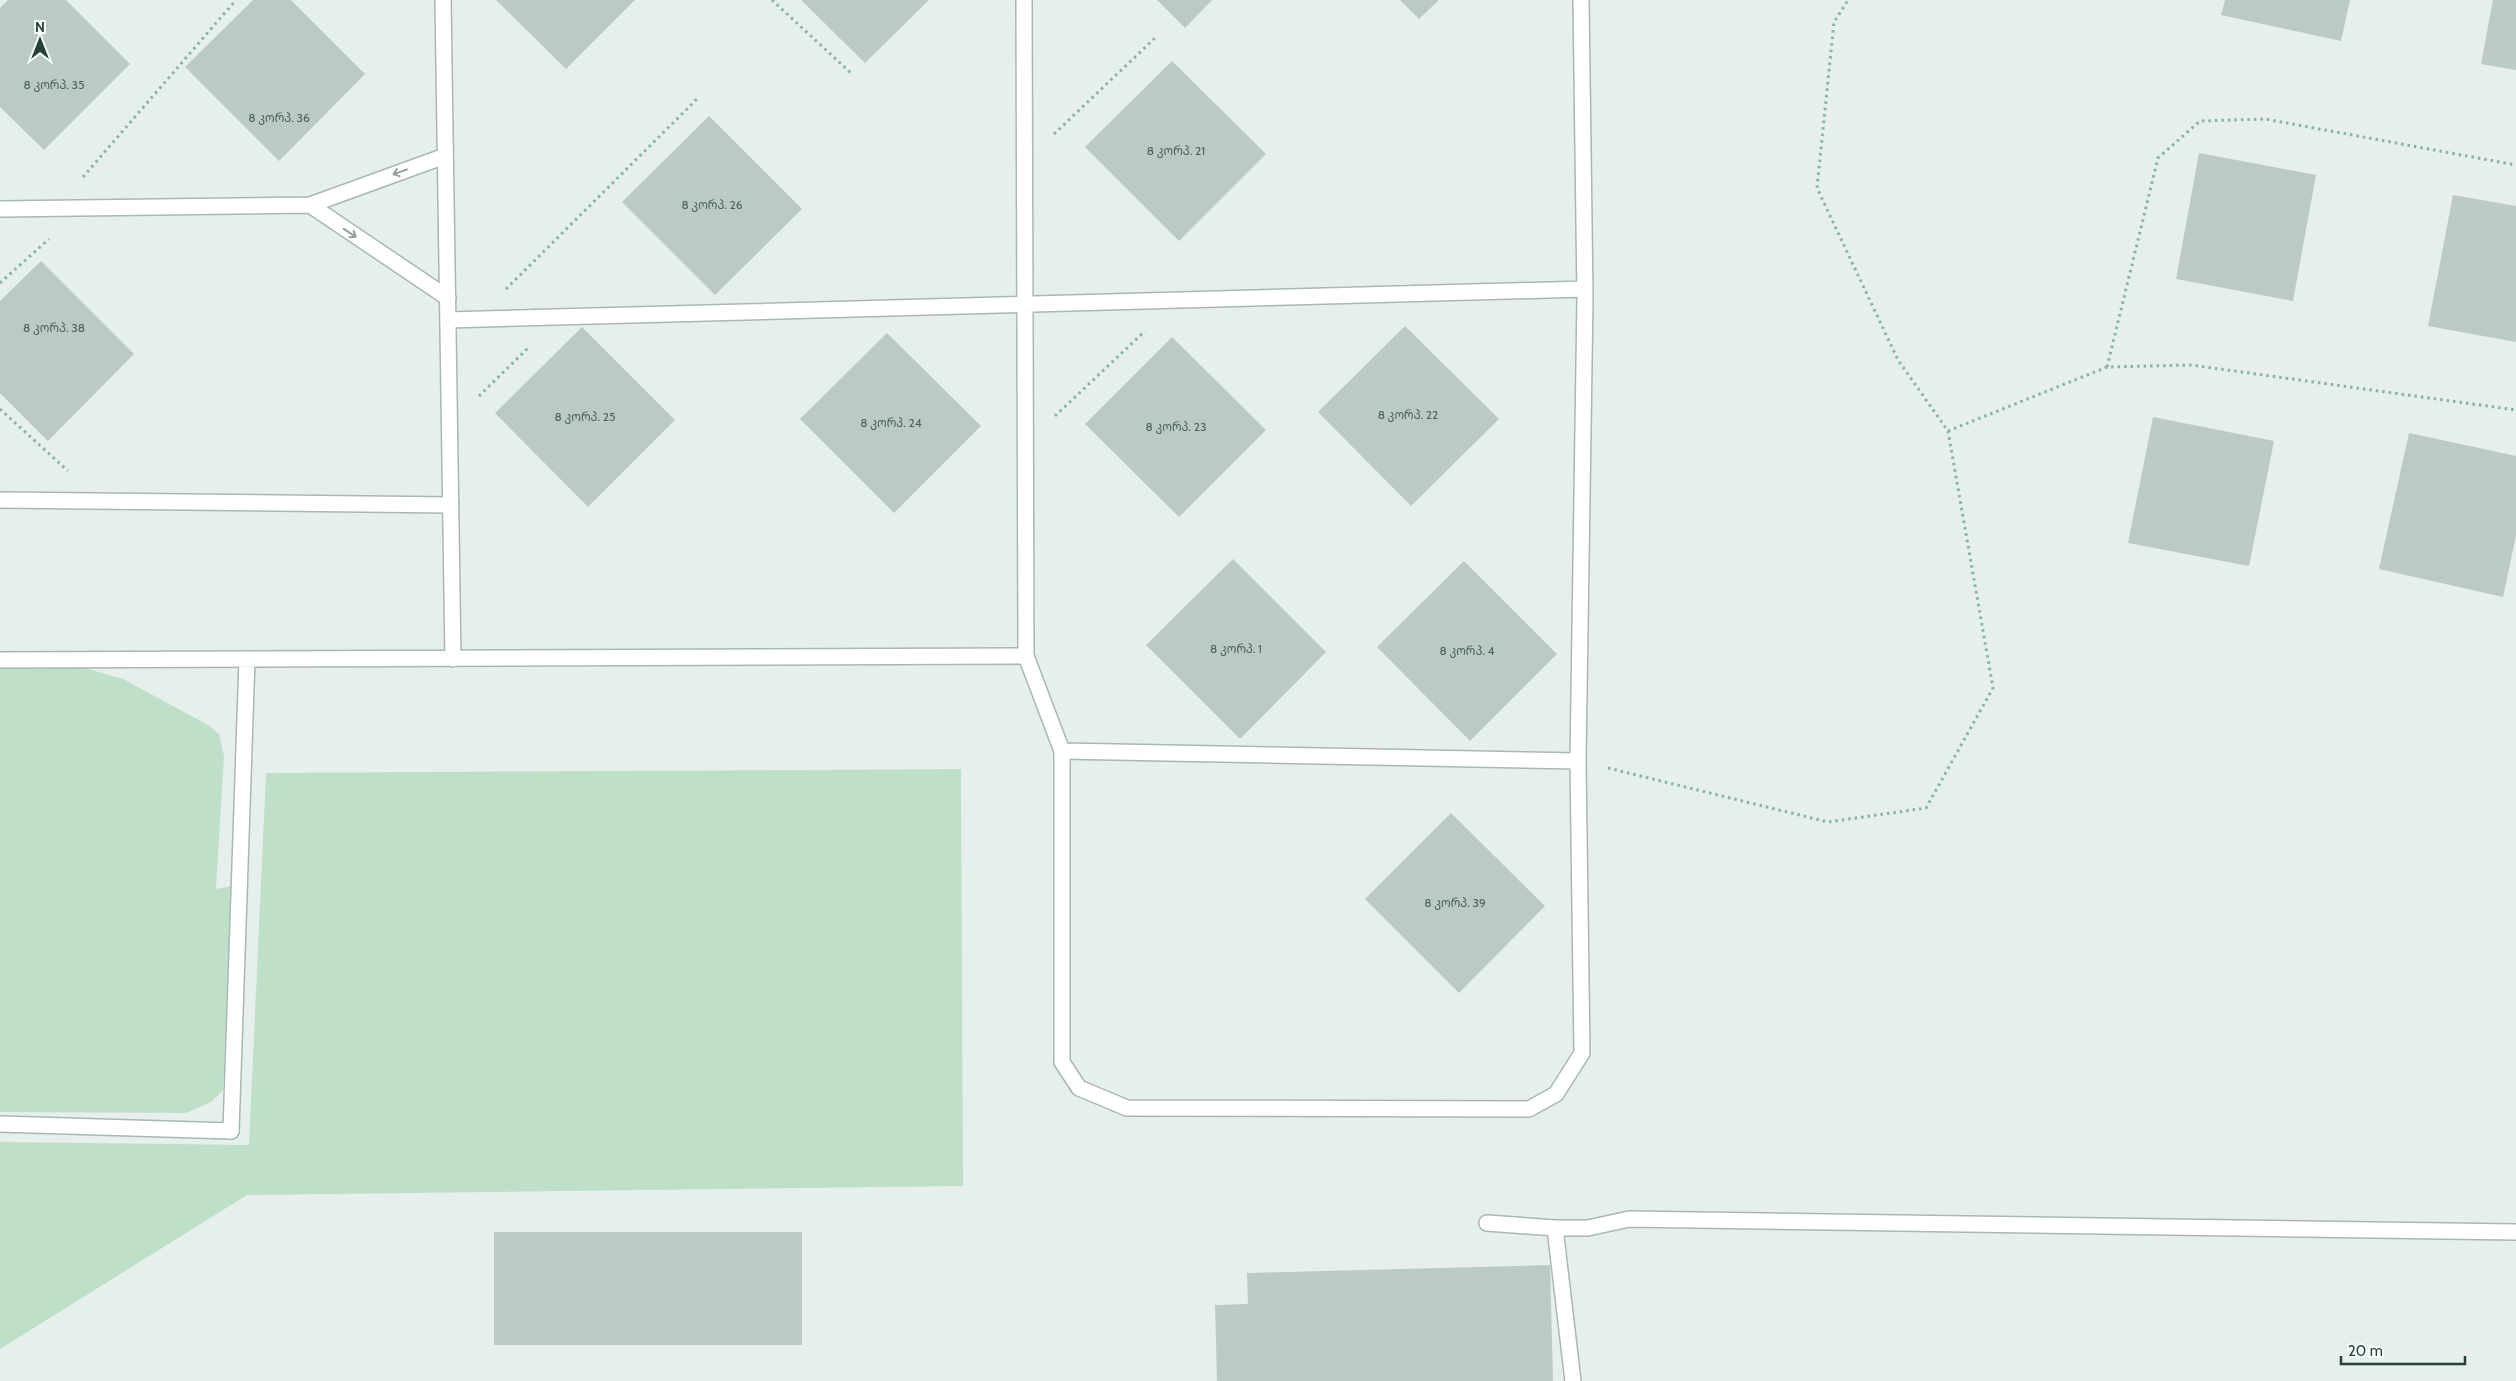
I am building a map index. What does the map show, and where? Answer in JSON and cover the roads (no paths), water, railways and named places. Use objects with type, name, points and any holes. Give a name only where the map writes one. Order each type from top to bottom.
[{"type":"street","points":[[443,0],[454,659]]},
{"type":"street","points":[[1024,0],[1026,656],[1062,751],[1062,1062],[1080,1088],[1127,1108],[1529,1109],[1556,1094],[1582,1053],[1578,761],[1585,289],[1581,0]]},
{"type":"street","points":[[0,209],[310,206],[445,156]]},
{"type":"street","points":[[310,206],[448,298]]},
{"type":"street","points":[[448,320],[1585,289]]},
{"type":"street","points":[[0,500],[451,505]]},
{"type":"street","points":[[0,660],[1026,656]]},
{"type":"street","points":[[0,1124],[231,1131],[247,660]]},
{"type":"street","points":[[1062,751],[1578,761]]},
{"type":"street","points":[[1487,1223],[1555,1228],[1588,1228],[1629,1220],[2516,1232]]},
{"type":"street","points":[[1555,1228],[1573,1381]]}]
